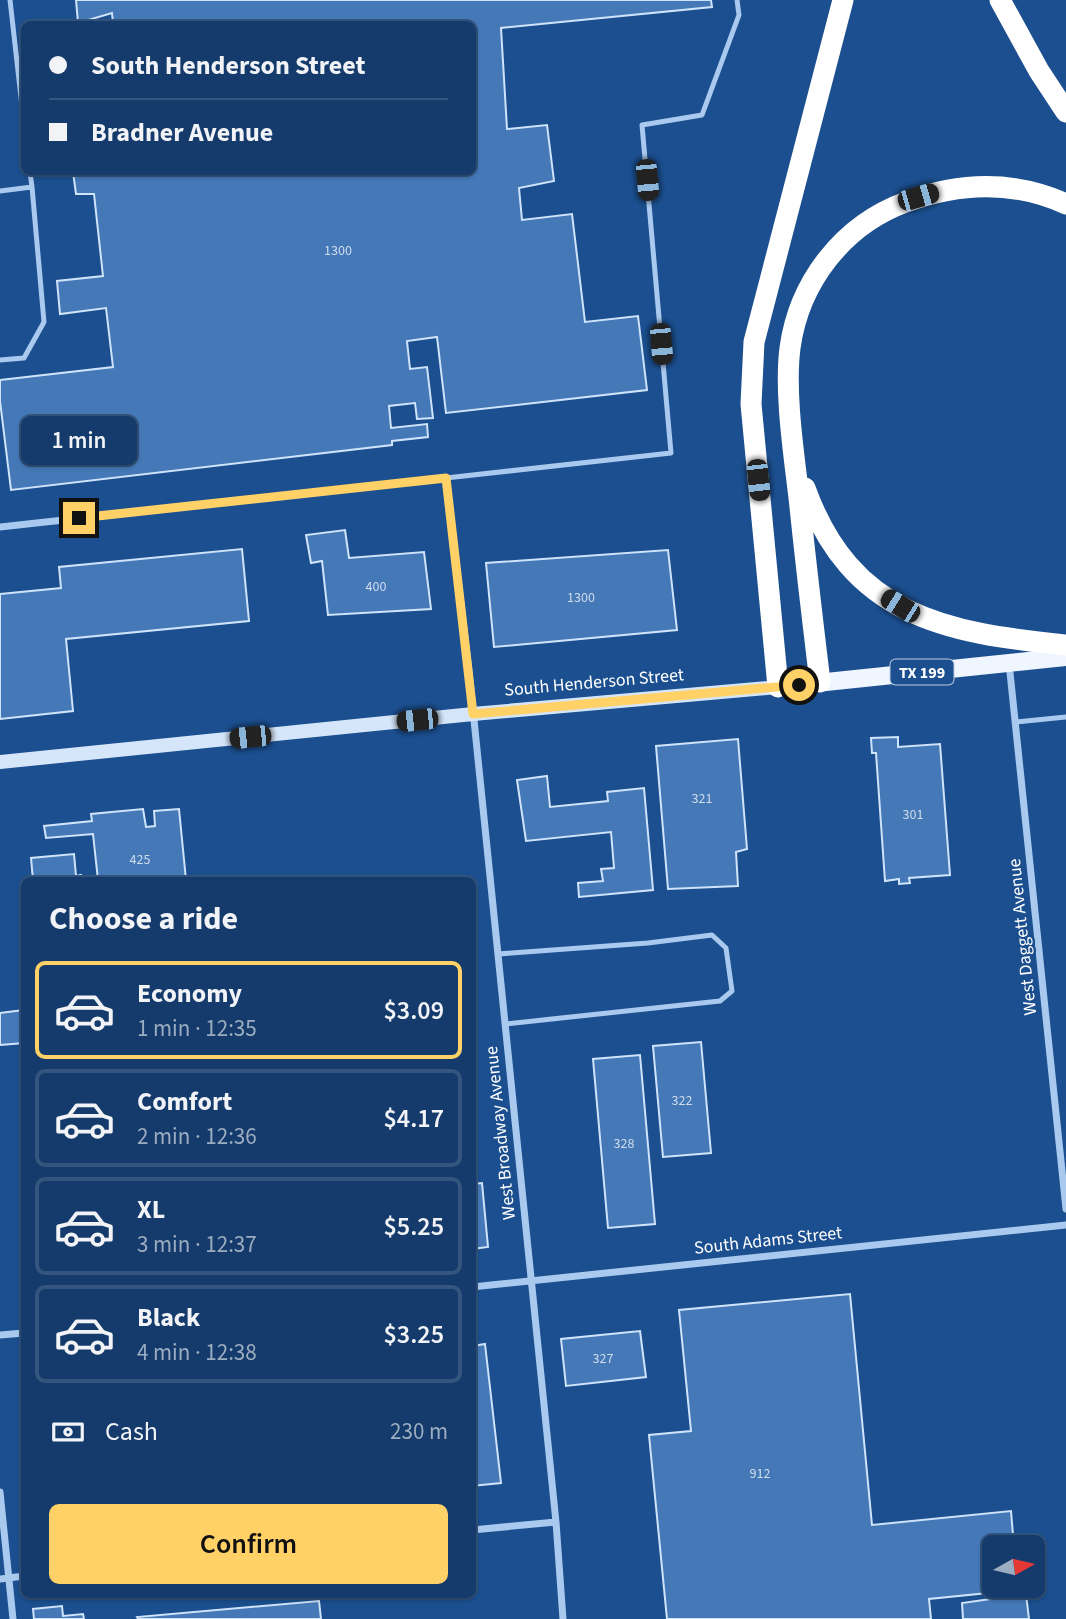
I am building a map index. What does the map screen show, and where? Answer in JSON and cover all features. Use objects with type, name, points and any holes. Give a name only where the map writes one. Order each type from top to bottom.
[{"type":"highway","points":[[778,687],[751,404],[751,373],[754,342],[843,0]]},
{"type":"highway","points":[[1000,0],[1034,62],[1066,112]]},
{"type":"highway","points":[[820,682],[794,458],[789,382],[795,320],[817,272],[844,239],[868,221],[895,206],[941,191],[993,185],[1047,195],[1066,204]]},
{"type":"highway","points":[[794,458],[810,502],[824,530],[842,558],[878,593],[900,606],[951,628],[1011,639],[1066,645]]},
{"type":"main road","name":"South Henderson Street","points":[[0,762],[1066,657]]},
{"type":"street","points":[[0,527],[446,478]]},
{"type":"street","name":"West Broadway Avenue","points":[[446,478],[498,954],[556,1522],[563,1619]]},
{"type":"street","name":"West Daggett Avenue","points":[[1009,663],[1066,1209]]},
{"type":"street","name":"South Adams Street","points":[[476,1287],[1066,1225]]},
{"type":"street","points":[[0,1335],[21,1333]]},
{"type":"street","points":[[0,1492],[4,1578],[13,1619]]},
{"type":"street","points":[[476,1530],[556,1522]]},
{"type":"lane","points":[[10,0],[21,97]]},
{"type":"lane","points":[[446,478],[671,453],[642,125],[702,115],[739,15],[737,0]]},
{"type":"lane","points":[[0,360],[24,358],[44,322],[30,175]]},
{"type":"lane","points":[[0,191],[32,187]]},
{"type":"lane","points":[[1016,722],[1066,717]]},
{"type":"lane","points":[[498,954],[712,936],[726,947],[732,991],[720,1001],[505,1024]]},
{"type":"building","points":[[76,0],[711,0],[712,7],[501,28],[507,129],[547,125],[554,181],[519,188],[522,220],[572,214],[585,322],[638,316],[647,390],[446,413],[437,337],[407,341],[410,369],[427,367],[433,418],[417,419],[415,403],[389,406],[391,428],[427,424],[428,437],[392,441],[392,445],[11,490],[0,380],[113,367],[106,308],[60,314],[57,281],[103,276],[94,194],[76,194],[73,175],[476,175],[476,21],[113,21],[112,13],[78,21]]},
{"type":"building","points":[[345,530],[349,558],[424,552],[431,609],[328,615],[322,561],[311,563],[306,535]]},
{"type":"building","points":[[242,549],[249,621],[66,639],[73,711],[0,719],[0,594],[61,588],[59,567]]},
{"type":"building","points":[[668,550],[677,630],[494,647],[486,563]]},
{"type":"building","points":[[898,737],[898,747],[940,744],[950,875],[909,878],[910,883],[899,884],[899,879],[885,881],[876,753],[872,753],[871,738]]},
{"type":"building","points":[[738,739],[747,849],[736,852],[738,886],[668,889],[656,746]]},
{"type":"building","points":[[547,776],[550,807],[608,801],[607,792],[644,788],[653,890],[579,897],[578,883],[603,881],[601,869],[614,868],[611,832],[526,841],[517,780]]},
{"type":"building","points":[[143,809],[146,827],[155,826],[154,811],[179,809],[186,877],[98,877],[93,834],[46,838],[44,826],[92,821],[91,814]]},
{"type":"building","points":[[74,854],[76,876],[81,877],[33,877],[31,858]]},
{"type":"building","points":[[21,1010],[21,1043],[0,1045],[0,1013]]},
{"type":"building","points":[[701,1042],[711,1153],[663,1157],[653,1046]]},
{"type":"building","points":[[640,1055],[655,1224],[608,1228],[593,1059]]},
{"type":"building","points":[[482,1183],[488,1247],[476,1248],[476,1184]]},
{"type":"building","points":[[850,1294],[872,1525],[1011,1511],[1013,1535],[982,1535],[982,1594],[929,1599],[931,1619],[667,1619],[649,1435],[691,1431],[679,1310]]},
{"type":"building","points":[[640,1331],[646,1377],[566,1386],[561,1339]]},
{"type":"building","points":[[485,1344],[501,1483],[476,1486],[476,1345]]},
{"type":"building","points":[[998,1598],[1026,1598],[1029,1619],[963,1619],[962,1603]]},
{"type":"building","points":[[319,1601],[321,1619],[137,1617]]},
{"type":"building","points":[[62,1606],[63,1616],[83,1614],[84,1619],[34,1619],[33,1609]]},
{"type":"route","points":[[79,518],[446,478],[473,714],[799,685]]}]
